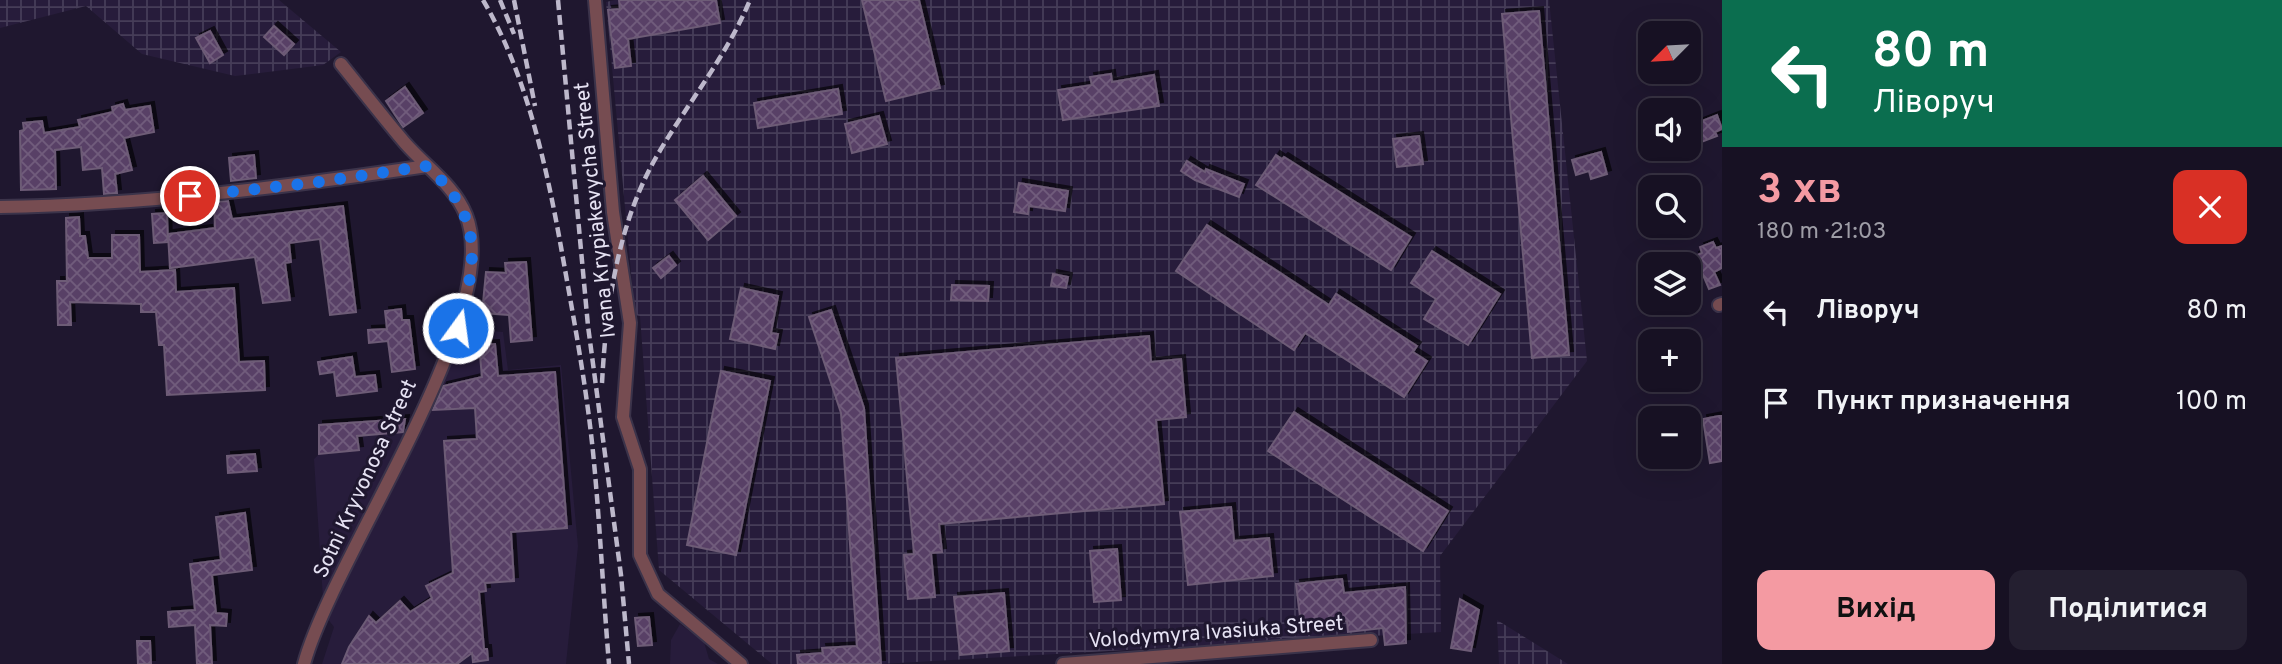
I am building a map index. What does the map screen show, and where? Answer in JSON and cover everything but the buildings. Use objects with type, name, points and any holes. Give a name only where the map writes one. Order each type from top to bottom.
[{"type":"street","name":"Ivana Krypiakevycha Street","points":[[595,0],[613,212],[630,323],[623,417],[640,469],[640,555],[659,594],[741,664]]},
{"type":"street","name":"Sotni Kryvonosa Street","points":[[304,664],[324,614],[413,430],[462,314],[473,255],[470,227],[452,190],[427,166],[341,64]]},
{"type":"street","points":[[0,206],[127,204],[312,183],[427,166]]},
{"type":"street","name":"Volodymyra Ivasiuka Street","points":[[1063,664],[1371,640]]},
{"type":"shaded area","points":[[0,0],[279,0],[341,52],[323,65],[235,76],[142,54],[86,6],[0,28]]},
{"type":"shaded area","points":[[1549,0],[1587,361],[1440,556],[1441,632],[880,664],[772,664],[659,570],[640,316],[635,315],[606,2]]},
{"type":"shaded area","points":[[458,328],[503,332],[508,370],[561,365],[578,546],[566,664],[322,664],[334,627],[324,614],[314,459],[319,454],[319,425],[418,417]]},
{"type":"shaded area","points":[[1497,620],[1568,664],[1499,664]]},
{"type":"shaded area","points":[[680,624],[704,642],[709,659],[718,664],[670,664],[671,640]]},
{"type":"railway","points":[[483,0],[523,88],[555,216],[590,426],[609,664]]},
{"type":"railway","points":[[500,0],[514,34]]},
{"type":"railway","points":[[514,0],[535,106]]},
{"type":"railway","points":[[558,0],[588,326],[621,575],[629,664]]},
{"type":"railway","points":[[602,383],[610,297],[622,241],[641,187],[666,141],[729,42],[750,0]]},
{"type":"route","points":[[190,196],[312,183],[427,166],[460,201],[473,241],[471,271],[458,328]]}]
